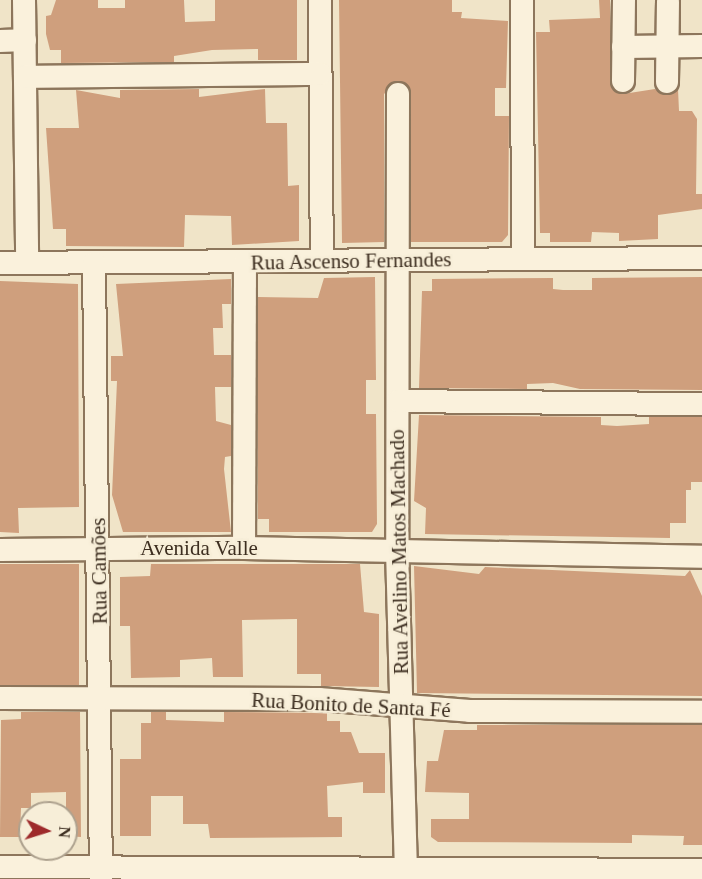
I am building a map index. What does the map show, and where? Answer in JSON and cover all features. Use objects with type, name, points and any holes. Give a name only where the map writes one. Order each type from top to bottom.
[{"type":"street","points":[[24,0],[27,263]]},
{"type":"street","points":[[320,0],[322,261]]},
{"type":"street","points":[[522,0],[523,259]]},
{"type":"street","points":[[623,81],[624,0]]},
{"type":"street","points":[[667,82],[668,2]]},
{"type":"street","points":[[0,41],[25,40]]},
{"type":"street","points":[[623,47],[702,46]]},
{"type":"street","points":[[25,77],[320,74]]},
{"type":"street","name":"Rua Avelino Matos Machado","points":[[398,94],[397,550],[405,873]]},
{"type":"street","name":"Rua Ascenso Fernandes","points":[[0,263],[702,258]]},
{"type":"street","points":[[244,548],[245,262]]},
{"type":"street","name":"Rua Camões","points":[[94,263],[101,698],[101,873]]},
{"type":"street","points":[[398,401],[702,404]]},
{"type":"street","name":"Avenida Valle","points":[[0,550],[244,548],[702,557]]},
{"type":"street","name":"Rua Bonito de Santa Fé","points":[[0,698],[319,699],[401,706],[702,712]]},
{"type":"street","points":[[0,867],[101,873],[702,870]]},
{"type":"building","points":[[56,0],[98,0],[98,8],[125,8],[125,0],[184,0],[185,22],[215,21],[215,0],[297,0],[297,60],[258,60],[258,49],[212,50],[174,56],[174,62],[61,63],[61,50],[50,50],[46,34],[46,16],[51,15]]},
{"type":"building","points":[[339,0],[452,0],[452,12],[462,12],[461,18],[508,21],[506,88],[495,88],[495,116],[509,116],[508,235],[502,242],[411,242],[411,94],[397,81],[384,94],[384,242],[342,243]]},
{"type":"building","points":[[599,0],[610,0],[612,88],[623,94],[655,89],[666,95],[678,89],[679,111],[692,111],[697,119],[696,194],[702,194],[702,209],[658,215],[658,239],[619,241],[619,233],[592,232],[591,242],[550,242],[550,233],[540,233],[536,32],[550,32],[549,20],[600,18]]},
{"type":"building","points":[[199,89],[199,97],[265,89],[266,123],[287,123],[288,186],[299,185],[299,241],[232,245],[231,216],[185,215],[184,247],[66,246],[66,229],[53,229],[46,128],[79,128],[76,90],[120,98],[120,90]]},
{"type":"building","points":[[375,277],[376,380],[366,380],[366,414],[376,414],[377,524],[372,532],[269,532],[269,519],[258,519],[258,297],[318,298],[324,278]]},
{"type":"building","points":[[702,277],[702,390],[580,389],[553,383],[527,384],[527,389],[419,388],[422,291],[432,291],[432,279],[553,278],[553,289],[592,290],[592,278]]},
{"type":"building","points":[[231,279],[231,304],[222,304],[223,328],[213,328],[214,355],[231,355],[231,387],[215,387],[216,421],[231,425],[231,456],[225,457],[224,469],[231,532],[123,532],[112,495],[117,381],[111,381],[111,356],[123,356],[116,284]]},
{"type":"building","points":[[0,281],[78,284],[79,507],[18,508],[19,533],[0,532]]},
{"type":"building","points":[[419,415],[601,417],[601,425],[617,426],[649,424],[649,417],[702,417],[702,482],[691,482],[691,490],[686,490],[686,523],[670,523],[670,538],[425,534],[426,508],[414,501]]},
{"type":"building","points":[[0,564],[79,564],[79,685],[0,685]]},
{"type":"building","points":[[151,564],[360,564],[364,612],[379,614],[379,687],[321,686],[321,674],[297,674],[297,619],[242,620],[243,677],[213,677],[212,658],[180,660],[180,677],[131,678],[130,626],[120,626],[120,577],[150,576]]},
{"type":"building","points":[[414,566],[479,574],[485,567],[685,576],[690,570],[702,596],[702,696],[417,693]]},
{"type":"building","points":[[21,712],[80,712],[81,837],[78,837],[78,801],[66,801],[66,792],[31,793],[31,801],[18,801],[18,837],[0,837],[1,720],[21,719]]},
{"type":"building","points":[[151,712],[166,712],[166,720],[224,722],[224,712],[327,713],[327,721],[340,721],[340,732],[351,732],[359,753],[385,753],[385,793],[363,793],[363,782],[327,786],[328,817],[342,817],[342,837],[210,838],[208,824],[183,824],[183,796],[151,796],[151,836],[120,836],[120,759],[141,759],[141,723],[151,723]]},
{"type":"building","points":[[477,725],[702,725],[702,845],[683,845],[684,836],[632,835],[632,843],[438,842],[431,837],[431,819],[469,819],[469,793],[425,792],[427,761],[438,761],[444,730],[477,730]]}]
